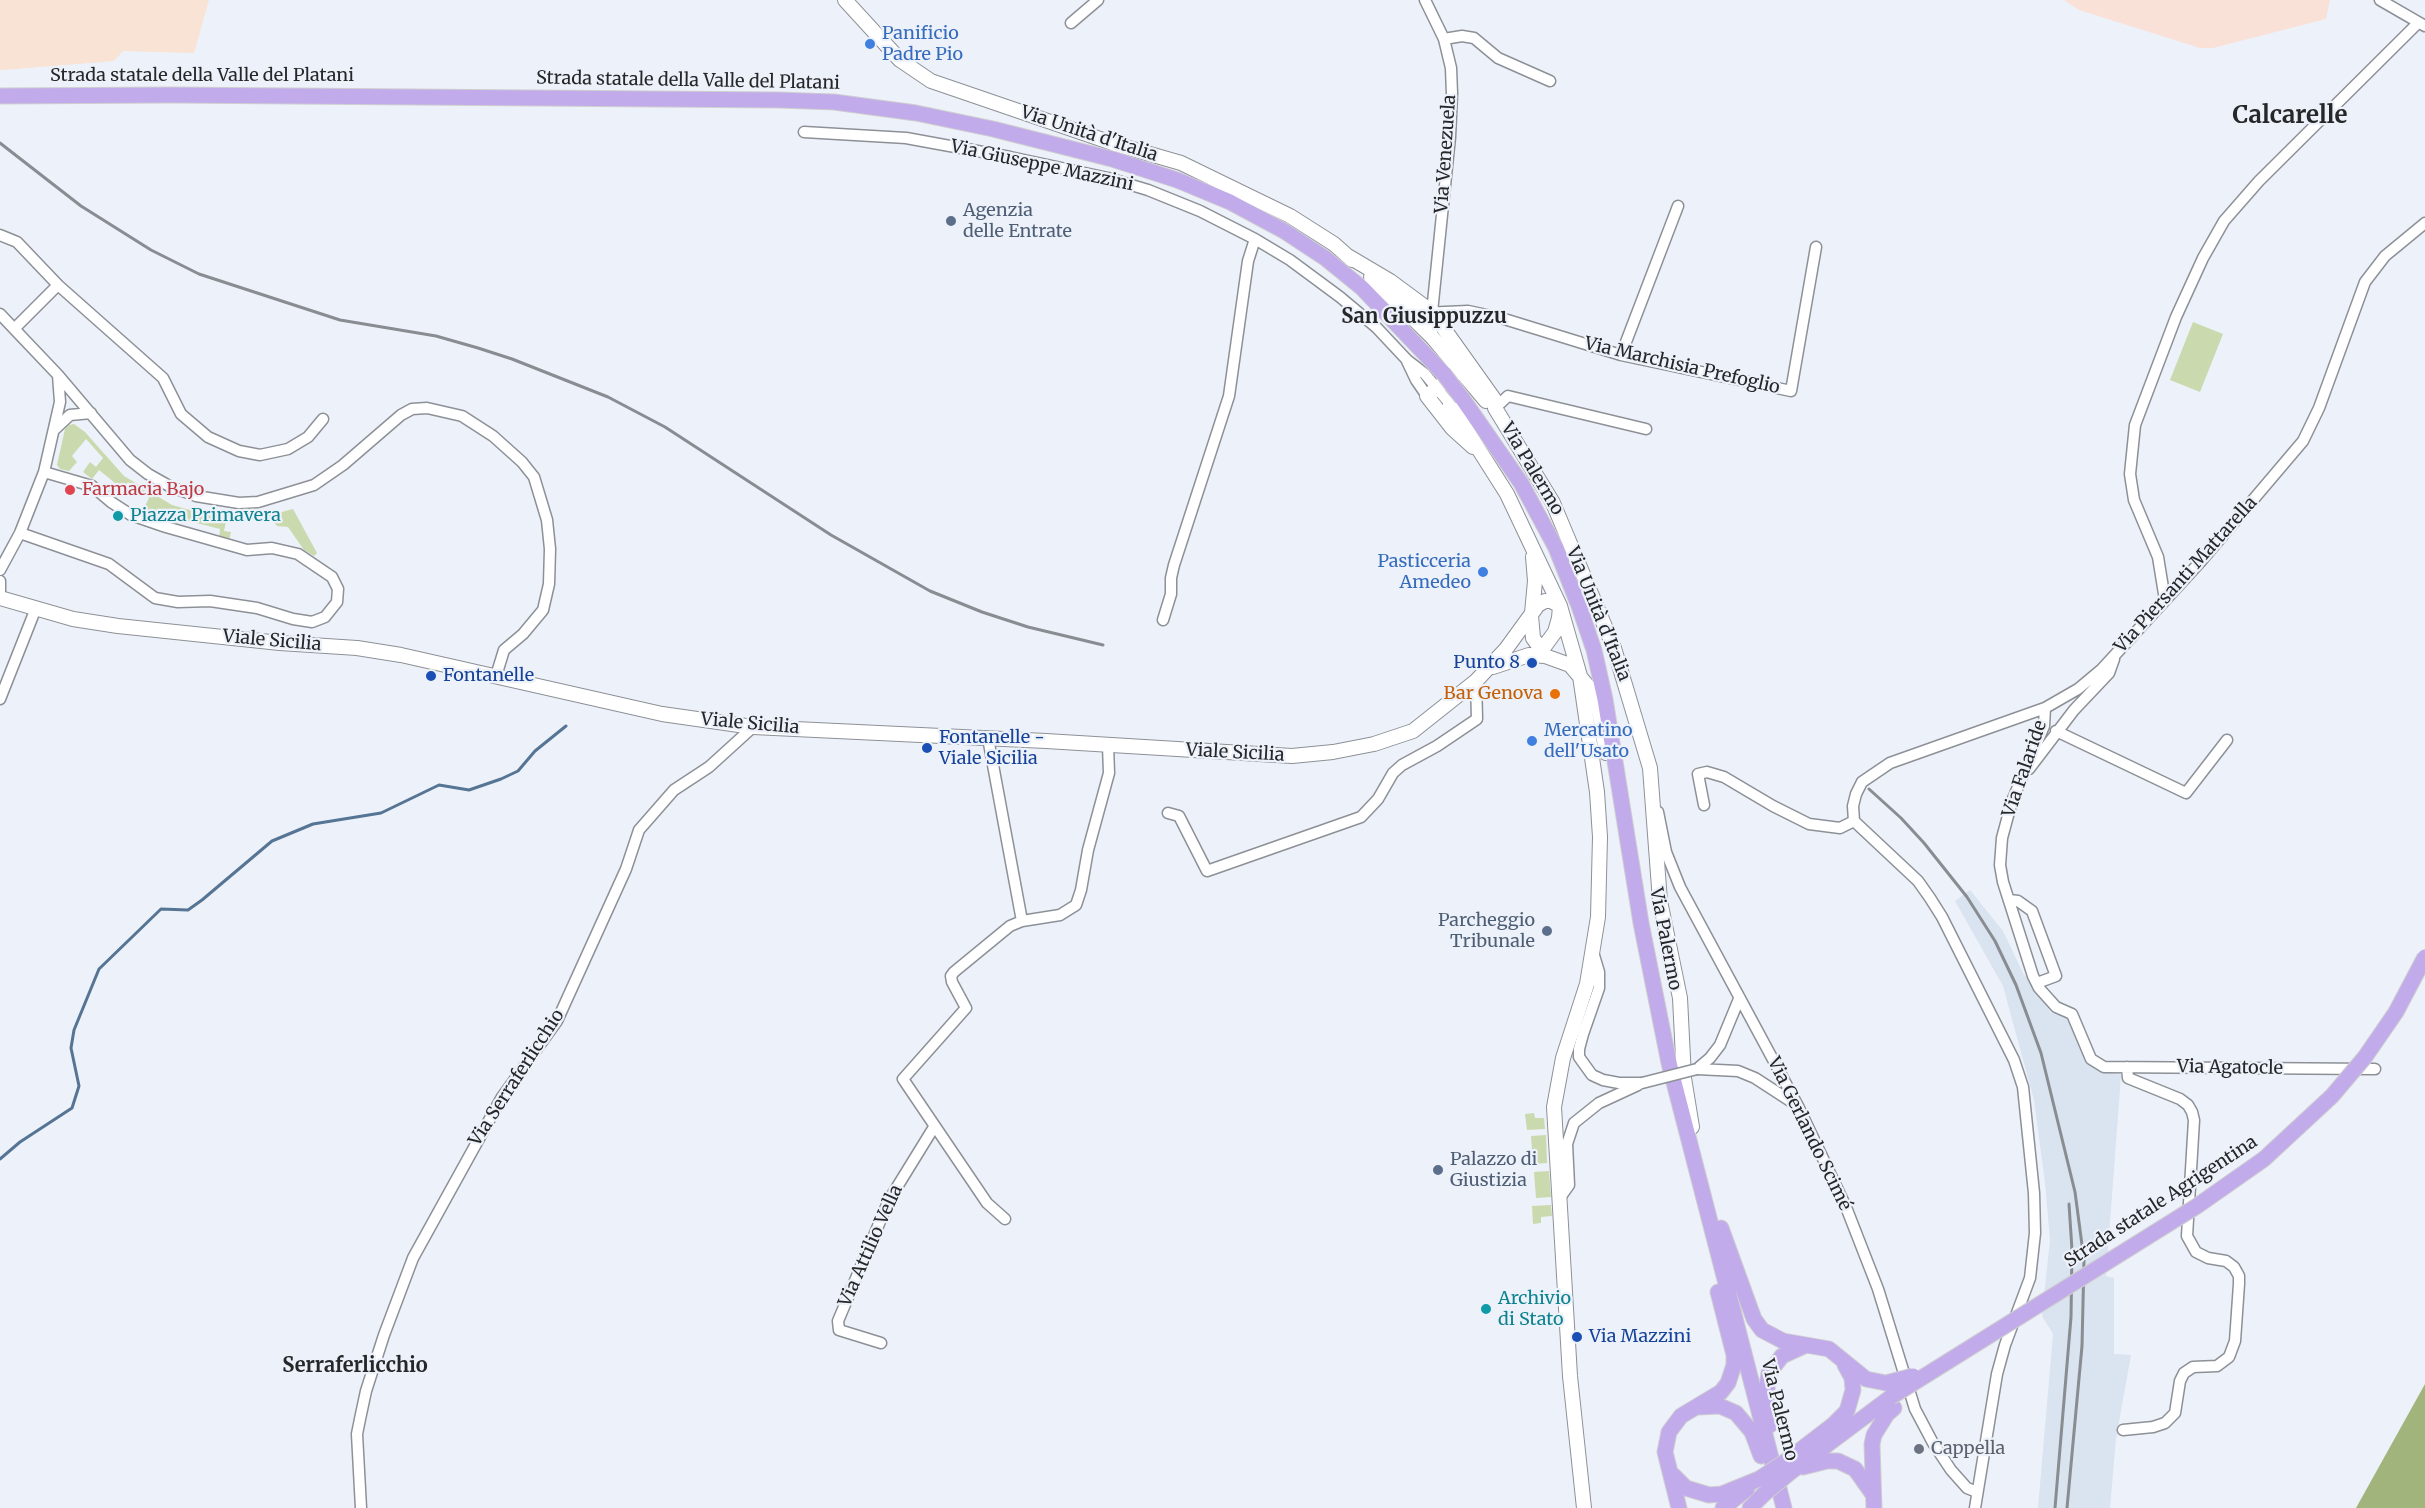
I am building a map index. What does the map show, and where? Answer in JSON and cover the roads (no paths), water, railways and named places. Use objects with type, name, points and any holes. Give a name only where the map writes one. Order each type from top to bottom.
[{"type":"main road","name":"Strada statale della Valle del Platani","points":[[0,96],[620,97],[834,102],[916,113],[993,129],[1112,159],[1177,180],[1230,202],[1284,231],[1325,258],[1362,288],[1443,373],[1456,401]]},
{"type":"main road","name":"Via Palermo","points":[[1456,401],[1521,483],[1556,548],[1594,650],[1605,699],[1641,923],[1670,1063],[1784,1508]]},
{"type":"main road","points":[[1641,923],[1646,985],[1659,1052],[1734,1355],[1732,1374],[1721,1392],[1690,1410],[1676,1421],[1669,1432],[1665,1452],[1678,1508]]},
{"type":"main road","name":"Strada statale Agrigentina","points":[[1983,1340],[2197,1206],[2264,1159],[2289,1138],[2332,1096],[2365,1057],[2396,1012],[2425,957]]},
{"type":"main road","points":[[1699,1173],[1723,1231],[1754,1318],[1762,1330],[1773,1337],[1829,1349],[1890,1396]]},
{"type":"main road","points":[[1789,1466],[1890,1396],[1983,1340]]},
{"type":"main road","points":[[1874,1502],[1874,1435],[1887,1414],[1890,1396],[1909,1378],[1983,1340]]},
{"type":"main road","points":[[1790,1508],[1776,1477],[1767,1380],[1773,1366],[1782,1356],[1796,1347],[1810,1345]]},
{"type":"main road","points":[[1724,1508],[1756,1499],[1847,1411],[1853,1383],[1850,1371],[1842,1360]]},
{"type":"main road","points":[[1690,1410],[1707,1405],[1720,1406],[1731,1410],[1745,1421],[1757,1442],[1775,1508]]},
{"type":"main road","points":[[1789,1466],[1838,1461],[1856,1469],[1874,1502]]},
{"type":"main road","points":[[1669,1467],[1681,1485],[1692,1491],[1704,1495],[1722,1494],[1756,1499]]},
{"type":"street","name":"Via Unità d'Italia","points":[[845,0],[900,60],[931,81],[1115,144],[1181,164],[1290,216],[1334,244],[1384,288],[1432,337],[1460,370],[1477,382],[1494,399],[1495,408],[1553,503],[1614,648],[1650,768],[1660,901],[1680,998],[1684,1078],[1699,1173]]},
{"type":"street","points":[[1071,24],[1098,0]]},
{"type":"street","points":[[2165,600],[2158,557],[2137,508],[2130,474],[2135,425],[2176,316],[2224,220],[2259,181],[2421,25],[2380,0]]},
{"type":"street","name":"Via Venezuela","points":[[1426,1],[1444,39],[1451,68],[1450,138],[1432,312],[1432,337]]},
{"type":"street","points":[[1444,39],[1462,36],[1474,38],[1498,58],[1550,81]]},
{"type":"street","name":"Via Giuseppe Mazzini","points":[[804,132],[906,138],[1096,175],[1148,190],[1255,239],[1290,260],[1377,328],[1407,360],[1416,380],[1432,392],[1456,401],[1479,452],[1507,495],[1560,606],[1580,676],[1597,792],[1600,837],[1598,917],[1587,984],[1563,1058],[1555,1096],[1558,1199],[1573,1418],[1584,1508]]},
{"type":"street","points":[[1621,355],[1678,206]]},
{"type":"street","name":"Via Piersanti Mattarella","points":[[1854,821],[1854,800],[1862,782],[1890,763],[2045,708],[2087,682],[2117,653],[2246,517],[2291,457],[2309,431],[2319,408],[2362,289],[2370,275],[2385,256],[2425,223]]},
{"type":"street","points":[[0,235],[17,243],[58,285],[164,378],[181,414],[208,437],[239,451],[260,455],[288,449],[308,438],[323,419]]},
{"type":"street","points":[[1163,620],[1171,594],[1174,565],[1229,396],[1248,261],[1255,239]]},
{"type":"street","name":"Via Marchisia Prefoglio","points":[[1432,312],[1468,311],[1501,318],[1621,355],[1791,391],[1816,247]]},
{"type":"street","name":"Via Unità d'Italia","points":[[1346,255],[1390,281],[1432,312],[1449,335],[1477,382]]},
{"type":"street","points":[[15,328],[58,285]]},
{"type":"street","points":[[1384,288],[1423,313],[1432,312]]},
{"type":"street","points":[[1449,335],[1449,324],[1455,312]]},
{"type":"street","points":[[0,314],[58,375],[116,445],[148,474],[171,487],[196,496],[239,503],[277,498],[314,485],[343,465],[412,409],[427,408],[462,416],[494,436],[522,462],[534,477],[549,534],[550,575],[543,610],[523,634],[504,650],[496,676]]},
{"type":"street","points":[[1432,392],[1460,370]]},
{"type":"street","points":[[0,570],[20,532],[44,472],[60,402],[58,375]]},
{"type":"street","points":[[1438,413],[1456,401],[1477,382]]},
{"type":"street","name":"Via Giuseppe Mazzini","points":[[1432,392],[1438,413],[1479,452]]},
{"type":"street","points":[[1495,408],[1508,396],[1646,429]]},
{"type":"street","points":[[55,429],[70,415],[91,413]]},
{"type":"street","points":[[20,532],[110,564],[155,597],[178,602],[210,601],[257,608],[293,619],[318,620],[334,608],[338,596],[337,583],[325,571],[298,554],[272,548],[247,550],[166,527],[131,515],[92,486],[44,472]]},
{"type":"street","name":"Via Giuseppe Mazzini","points":[[1529,541],[1535,581],[1531,615]]},
{"type":"street","points":[[0,581],[0,597]]},
{"type":"street","name":"Viale Sicilia","points":[[0,597],[73,619],[118,626],[280,643],[357,648],[401,655],[662,714],[753,727],[1292,756],[1333,752],[1374,744],[1413,730],[1476,681],[1506,650],[1531,615]]},
{"type":"street","points":[[1486,670],[1529,655],[1544,647],[1555,632],[1560,606],[1551,601],[1538,605],[1531,615],[1533,638],[1538,645],[1544,647],[1570,665],[1598,703],[1612,781],[1625,824]]},
{"type":"street","points":[[0,699],[36,608]]},
{"type":"street","points":[[2020,777],[2056,731],[2109,673],[2117,653]]},
{"type":"street","points":[[1529,655],[1545,656],[1570,665]]},
{"type":"street","points":[[1168,813],[1179,816],[1207,871],[1361,817],[1378,799],[1393,773],[1402,765],[1437,746],[1477,719],[1476,681]]},
{"type":"street","name":"Via Falaride","points":[[2045,708],[2044,726],[2020,777],[2012,801],[2000,852],[2001,873],[2037,983],[2056,1007],[2072,1014],[2091,1059],[2104,1066],[2127,1067]]},
{"type":"street","name":"Via Serraferlicchio","points":[[361,1508],[357,1434],[360,1419],[380,1346],[413,1258],[502,1096],[556,1021],[626,869],[639,830],[674,790],[709,767],[753,727]]},
{"type":"street","points":[[2056,731],[2186,793],[2227,740]]},
{"type":"street","points":[[988,738],[1022,921]]},
{"type":"street","points":[[1005,1220],[987,1203],[903,1079],[966,1008],[952,981],[954,972],[1010,926],[1022,921],[1060,915],[1076,905],[1109,773],[1108,745]]},
{"type":"street","name":"Via Gerlando Scimé","points":[[1650,768],[1666,852],[1680,887],[1798,1106],[1846,1207],[1878,1289],[1915,1409],[1951,1470],[1967,1488],[1977,1492]]},
{"type":"street","points":[[1704,805],[1698,774],[1707,772],[1724,777],[1809,824],[1840,828],[1854,821],[1918,881],[1936,908],[2014,1060],[2023,1087],[2034,1193],[2035,1233],[2030,1278],[2005,1345],[1997,1374],[1975,1508]]},
{"type":"street","points":[[2009,900],[2019,901],[2032,911],[2056,976],[2037,983]]},
{"type":"street","points":[[1593,952],[1599,972],[1599,988],[1583,1034],[1579,1049],[1580,1057],[1593,1075],[1603,1080],[1642,1083]]},
{"type":"street","points":[[1697,1070],[1720,1045],[1739,999]]},
{"type":"street","points":[[2123,1430],[2153,1427],[2165,1423],[2175,1413],[2180,1381],[2184,1372],[2193,1367],[2217,1366],[2229,1357],[2235,1341],[2239,1284],[2239,1276],[2234,1267],[2226,1261],[2208,1258],[2196,1252],[2187,1236],[2194,1120],[2192,1112],[2188,1105],[2180,1099],[2128,1078],[2127,1067]]},
{"type":"street","name":"Via Agatocle","points":[[2127,1067],[2375,1069]]},
{"type":"street","points":[[1558,1199],[1569,1185],[1567,1144],[1574,1123],[1599,1102],[1642,1083],[1697,1070],[1738,1071],[1755,1078],[1798,1106]]},
{"type":"street","name":"Via Attilio Vella","points":[[881,1343],[839,1330],[838,1321],[889,1200],[934,1127]]},
{"type":"waterway","points":[[0,1159],[20,1142],[72,1108],[79,1086],[71,1048],[74,1030],[99,969],[161,909],[188,910],[272,841],[313,824],[381,813],[439,785],[469,790],[501,779],[518,771],[535,751],[566,726]]},
{"type":"railway","points":[[0,143],[81,206],[151,250],[199,274],[340,320],[436,336],[478,348],[608,397],[665,427],[831,535],[930,591],[1028,627],[1103,645]]},
{"type":"railway","points":[[1869,789],[1924,843],[1967,897],[1995,941],[2016,985],[2041,1053],[2075,1192],[2084,1260],[2082,1346],[2067,1508]]},
{"type":"railway","points":[[2055,1508],[2071,1317],[2072,1250],[2069,1204]]},
{"type":"place","name":"Panificio Padre Pio","points":[[870,44]]},
{"type":"place","name":"Agenzia delle Entrate","points":[[951,221]]},
{"type":"place","name":"Farmacia Bajo","points":[[70,490]]},
{"type":"place","name":"Piazza Primavera","points":[[118,516]]},
{"type":"place","name":"Pasticceria Amedeo","points":[[1483,572]]},
{"type":"place","name":"Punto 8","points":[[1532,663]]},
{"type":"place","name":"Fontanelle","points":[[431,676]]},
{"type":"place","name":"Bar Genova","points":[[1555,694]]},
{"type":"place","name":"Mercatino dell'Usato","points":[[1532,741]]},
{"type":"place","name":"Fontanelle - Viale Sicilia","points":[[927,748]]},
{"type":"place","name":"Parcheggio Tribunale","points":[[1547,931]]},
{"type":"place","name":"Palazzo di Giustizia","points":[[1438,1170]]},
{"type":"place","name":"Archivio di Stato","points":[[1486,1309]]},
{"type":"place","name":"Via Mazzini","points":[[1577,1337]]},
{"type":"place","name":"Cappella","points":[[1919,1449]]},
{"type":"district","name":"Calcarelle","points":[[2290,116]]},
{"type":"district","name":"San Giusippuzzu","points":[[1424,317]]},
{"type":"district","name":"Serraferlicchio","points":[[355,1366]]}]
